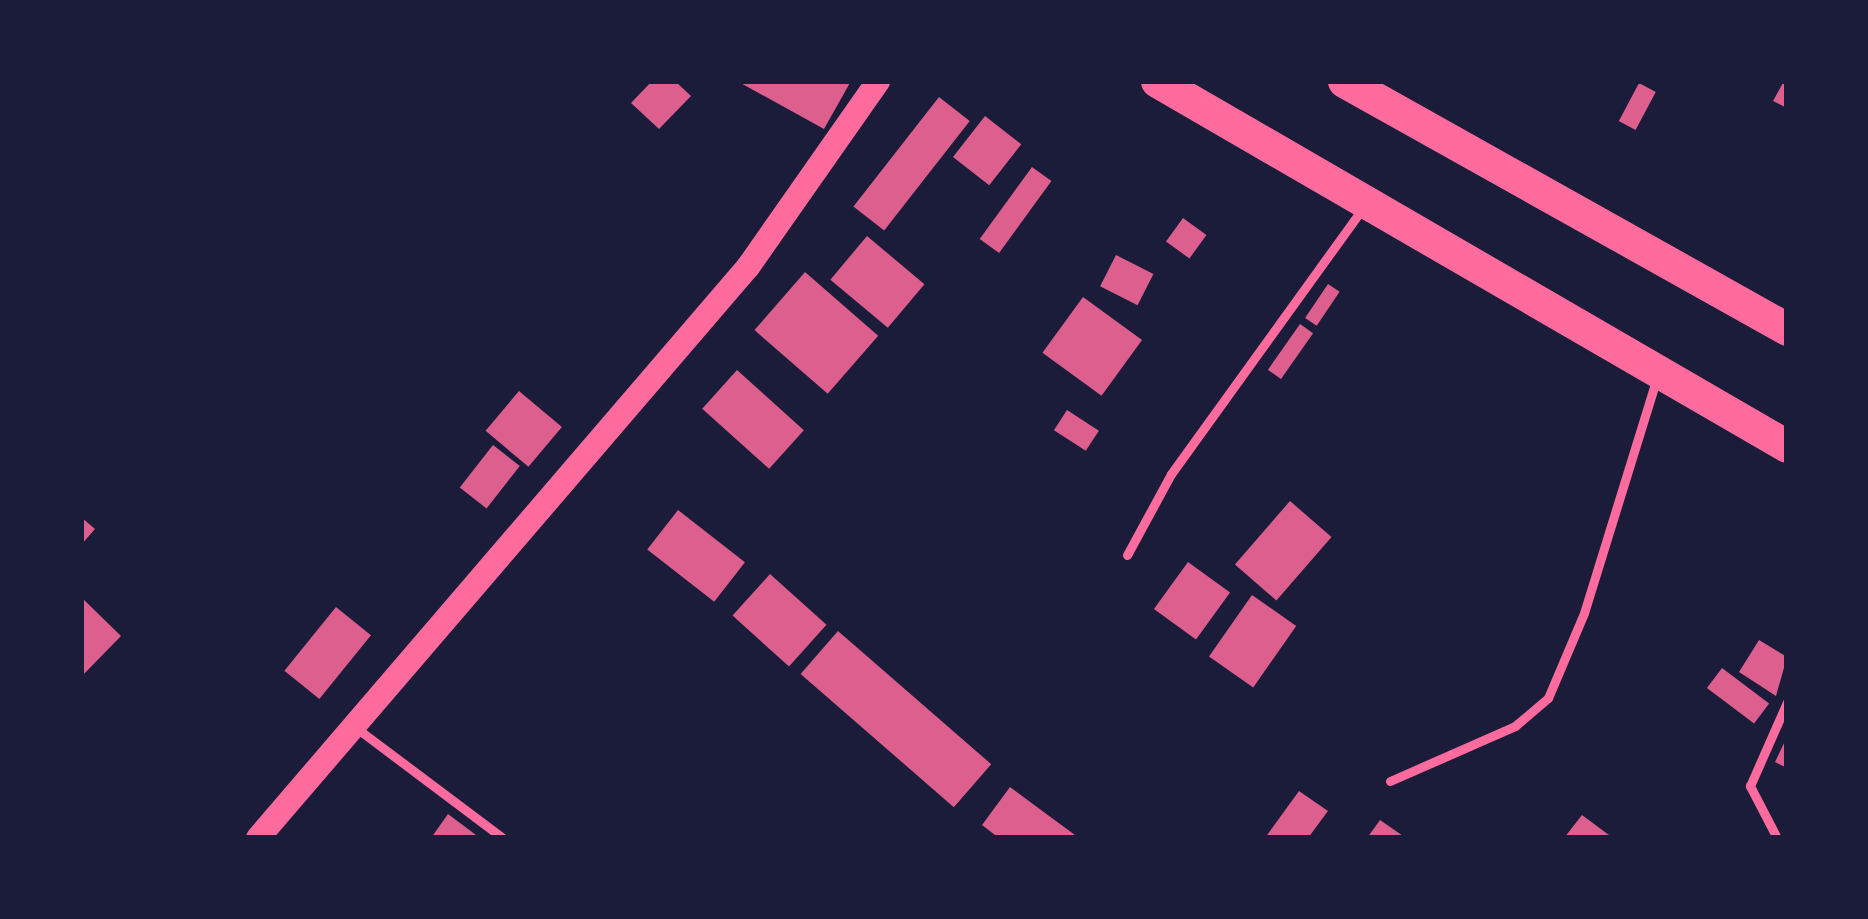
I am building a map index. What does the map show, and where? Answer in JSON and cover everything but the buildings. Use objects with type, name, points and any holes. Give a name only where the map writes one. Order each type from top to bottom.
[{"type":"highway","points":[[1157,81],[1657,377],[1787,446]]},
{"type":"highway","points":[[1344,81],[1787,329]]},
{"type":"main road","points":[[258,838],[748,267],[878,81]]},
{"type":"lane","points":[[1127,554],[1172,474],[1364,204]]},
{"type":"lane","points":[[1390,781],[1515,726],[1548,698],[1583,614],[1657,377]]},
{"type":"lane","points":[[1777,838],[1750,786],[1787,702]]},
{"type":"lane","points":[[355,727],[503,838]]}]
